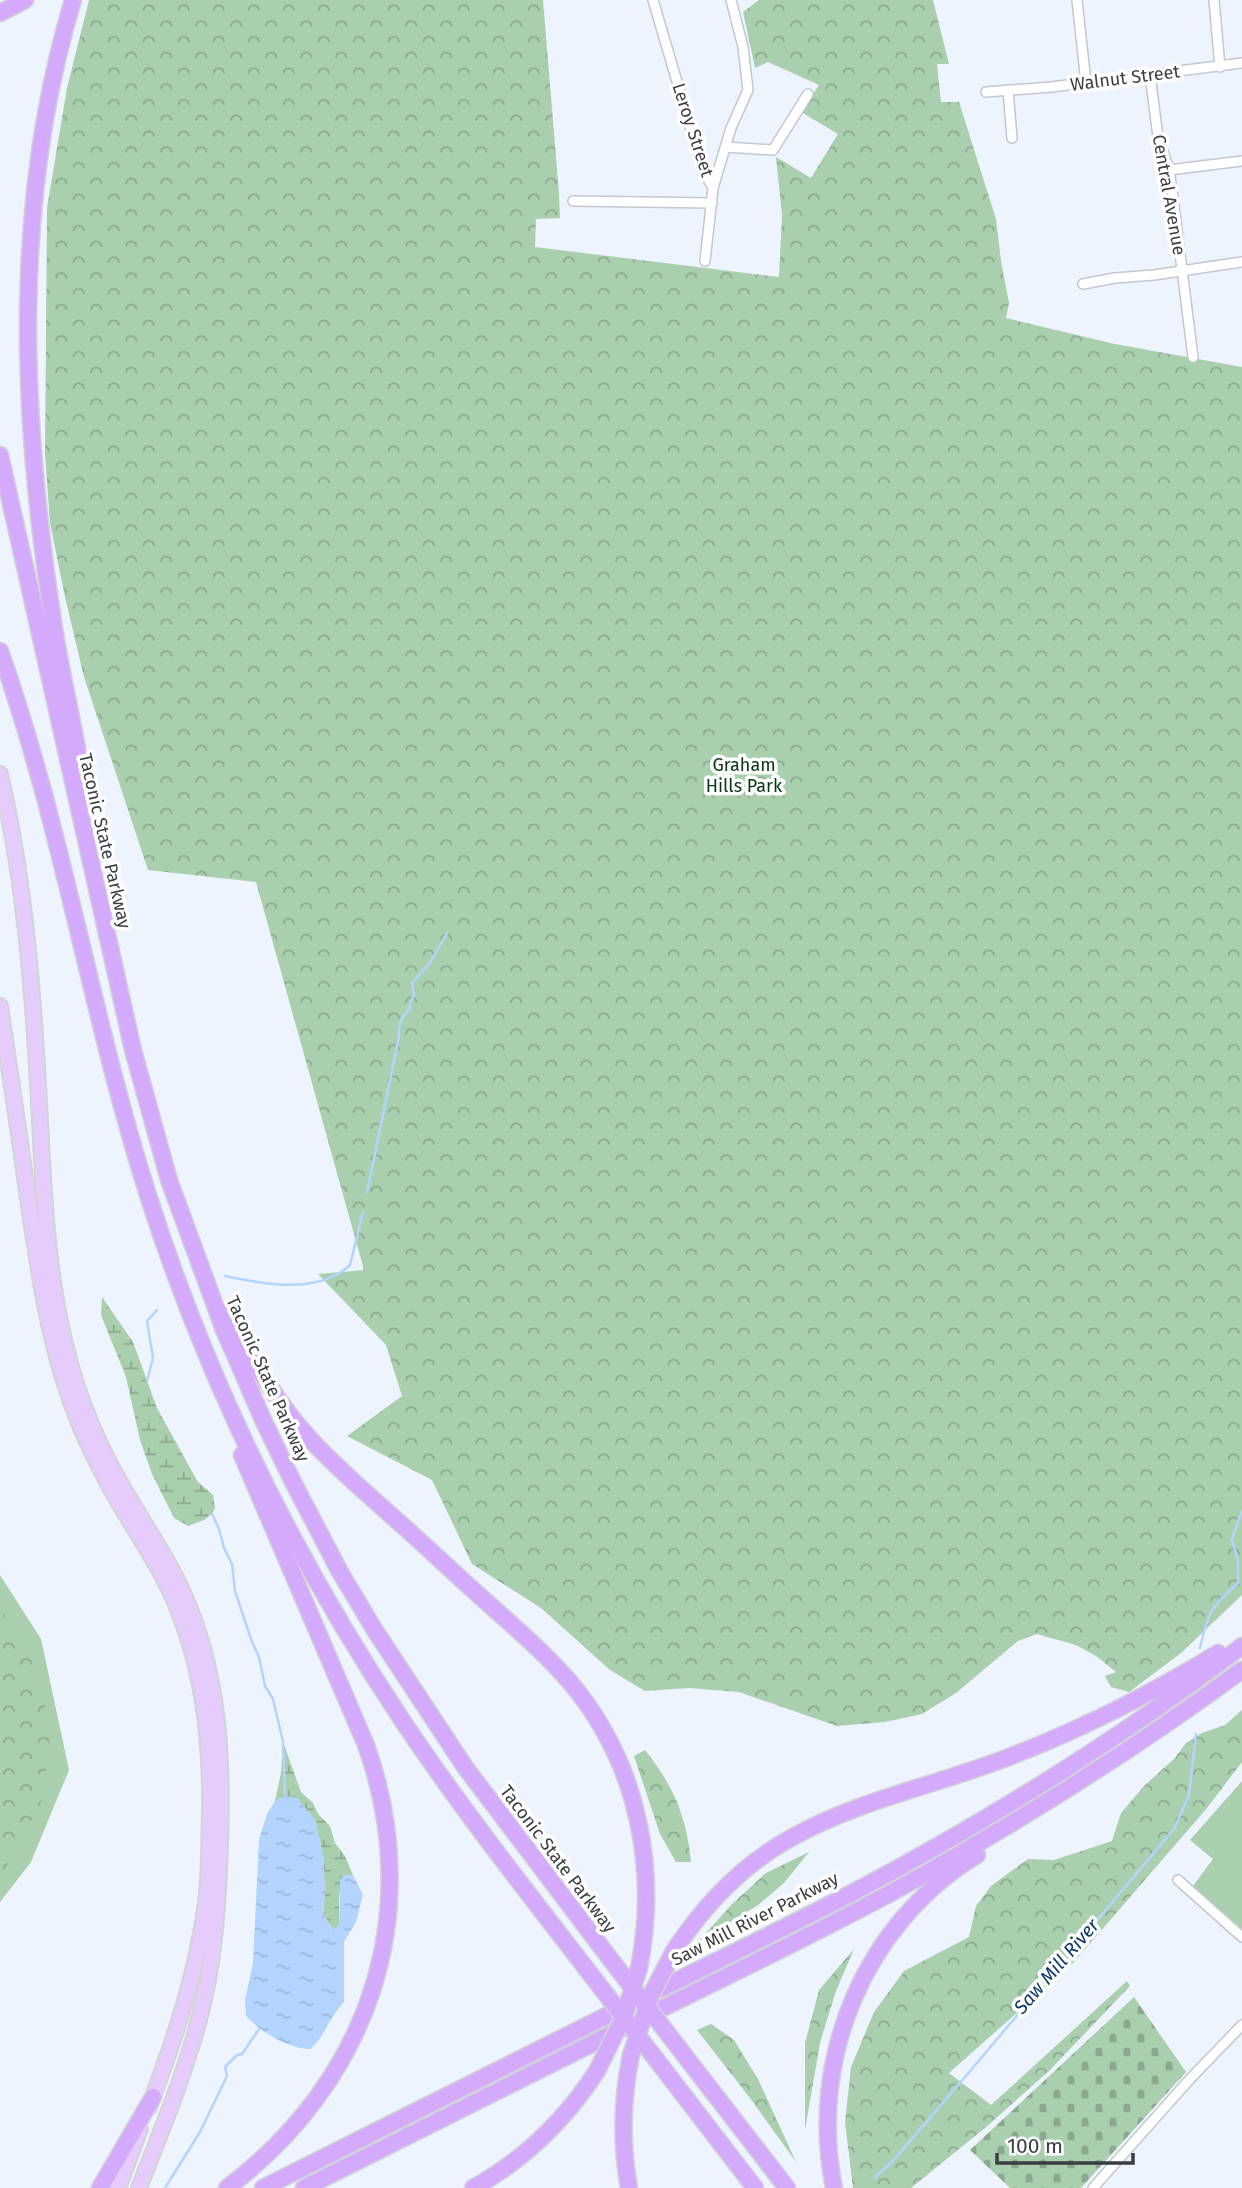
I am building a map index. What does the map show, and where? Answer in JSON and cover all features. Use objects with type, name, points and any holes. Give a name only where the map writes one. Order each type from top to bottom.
[{"type":"highway","points":[[0,13],[25,0]]},
{"type":"highway","points":[[74,0],[56,68],[39,159],[29,248],[26,329],[35,492],[53,625],[83,783],[78,806]]},
{"type":"highway","name":"Taconic State Parkway","points":[[0,455],[125,1017],[158,1147],[224,1330],[264,1422],[308,1512],[357,1600],[409,1685],[459,1759],[787,2188]]},
{"type":"highway","points":[[0,651],[36,763],[142,1176],[187,1306],[228,1402],[287,1526],[370,1671],[458,1800],[755,2188]]},
{"type":"highway","points":[[195,1252],[253,1362],[296,1423],[349,1477],[547,1658],[574,1687],[598,1720],[626,1780],[643,1844],[646,1910],[639,1968],[624,2016],[597,2071],[573,2104],[541,2138],[503,2170],[473,2188]]},
{"type":"highway","points":[[228,1402],[237,1441],[250,1477],[370,1756],[386,1820],[390,1874],[387,1923],[380,1961],[366,2009],[351,2043],[333,2076],[304,2116],[275,2148],[228,2188]]},
{"type":"highway","points":[[629,2188],[623,2122],[631,2055],[648,2003],[674,1951],[719,1892],[760,1858],[797,1834],[838,1815],[991,1764],[1072,1731],[1154,1691],[1242,1643]]},
{"type":"highway","name":"Saw Mill River Parkway","points":[[263,2188],[821,1909],[897,1868],[1070,1765],[1176,1695],[1242,1643]]},
{"type":"highway","points":[[835,2188],[827,2131],[833,2064],[852,2000],[884,1943],[911,1910],[942,1880],[1040,1816],[1242,1670]]},
{"type":"highway","points":[[304,2188],[883,1897],[1028,1814],[1161,1728]]},
{"type":"highway","points":[[100,2188],[153,2097]]},
{"type":"main road","points":[[0,774],[19,867],[28,934],[48,1235],[60,1326],[80,1392],[106,1455],[172,1571],[194,1619],[212,1682],[219,1734],[221,1784],[218,1904],[208,1979],[192,2045],[139,2188]]},
{"type":"main road","points":[[0,1006],[41,1283],[64,1383],[89,1447],[109,1487],[162,1576],[179,1612],[195,1662],[206,1714],[211,1781],[205,1905],[186,1999],[153,2097],[118,2188]]},
{"type":"street","name":"Leroy Street","points":[[653,0],[703,170],[713,188],[705,261]]},
{"type":"street","points":[[713,188],[731,128],[748,90],[743,47],[731,0]]},
{"type":"street","points":[[1077,0],[1086,83]]},
{"type":"street","points":[[1214,0],[1220,67]]},
{"type":"street","name":"Walnut Street","points":[[986,92],[1242,64]]},
{"type":"street","name":"Central Avenue","points":[[1150,75],[1158,137],[1169,170],[1193,357]]},
{"type":"street","points":[[1008,90],[1012,138]]},
{"type":"street","points":[[726,147],[773,150],[808,94]]},
{"type":"street","points":[[1169,170],[1242,161]]},
{"type":"street","points":[[573,201],[712,203]]},
{"type":"street","points":[[1083,284],[1242,262]]},
{"type":"street","points":[[1178,1880],[1242,1937]]},
{"type":"street","points":[[1093,2188],[1242,2025]]},
{"type":"green space","name":"Graham Hills Park","points":[[89,0],[543,0],[560,218],[536,219],[535,247],[779,277],[782,215],[776,157],[811,178],[838,134],[801,112],[819,85],[768,62],[755,68],[743,12],[759,0],[933,0],[949,64],[937,64],[941,102],[959,102],[996,219],[1009,303],[1006,318],[1115,344],[1242,367],[1242,1595],[1181,1653],[1129,1692],[1111,1687],[1105,1676],[1116,1672],[1096,1656],[1076,1645],[1037,1634],[1018,1641],[956,1693],[922,1714],[885,1722],[837,1726],[739,1692],[689,1688],[645,1691],[610,1670],[541,1608],[472,1564],[432,1480],[347,1436],[402,1396],[386,1345],[318,1274],[364,1270],[256,882],[148,870],[84,677],[50,523],[45,454],[47,208],[67,88]]},
{"type":"green space","points":[[102,1297],[133,1342],[157,1408],[189,1466],[198,1482],[213,1495],[215,1508],[204,1520],[188,1526],[174,1518],[152,1474],[140,1440],[126,1377],[101,1315]]},
{"type":"green space","points":[[0,1575],[41,1639],[69,1770],[31,1862],[0,1902]]},
{"type":"green space","points":[[0,1609],[30,1653],[51,1727],[43,1798],[0,1879]]},
{"type":"green space","points":[[1242,1710],[1242,1762],[1207,1808],[1074,1962],[949,2073],[991,2105],[1127,1981],[1130,1986],[1050,2070],[985,2128],[911,2188],[853,2188],[845,2122],[851,2067],[874,2012],[904,1971],[969,1937],[976,1906],[991,1886],[1028,1859],[1054,1860],[1112,1841],[1121,1813],[1144,1786],[1175,1758],[1186,1743],[1202,1733],[1225,1725]]},
{"type":"green space","points":[[283,1742],[301,1792],[330,1826],[335,1843],[345,1856],[353,1875],[344,1875],[339,1895],[339,1925],[333,1931],[323,1913],[323,1855],[315,1820],[297,1798],[285,1796],[275,1801],[281,1773]]},
{"type":"green space","points":[[645,1750],[664,1776],[677,1802],[686,1830],[691,1862],[676,1862],[660,1834],[634,1756]]},
{"type":"green space","points":[[1242,1781],[1242,1929],[1193,1886],[1213,1859],[1190,1840]]},
{"type":"green space","points":[[809,1852],[784,1883],[758,1905],[698,1942],[732,1904],[766,1873]]},
{"type":"green space","points":[[854,1949],[836,1991],[820,2043],[805,2130],[805,2043],[819,1990]]},
{"type":"green space","points":[[1134,1997],[1186,2072],[1081,2188],[1010,2188],[970,2150]]},
{"type":"green space","points":[[711,2024],[734,2040],[758,2079],[796,2162],[697,2030]]},
{"type":"water","points":[[285,1796],[297,1798],[315,1820],[323,1855],[323,1913],[332,1930],[339,1925],[340,1880],[344,1875],[353,1875],[363,1895],[356,1922],[344,1942],[344,2002],[311,2049],[293,2046],[276,2038],[246,2016],[245,2000],[253,1963],[259,1840],[267,1814],[275,1801]]},
{"type":"waterway","points":[[367,1192],[400,1025],[404,1014],[410,1009],[414,995],[412,983],[430,963],[447,933]]},
{"type":"waterway","points":[[225,1276],[290,1285],[306,1284],[337,1274],[350,1265],[363,1212]]},
{"type":"waterway","points":[[147,1381],[153,1358],[147,1321],[157,1310]]},
{"type":"waterway","name":"Saw Mill River","points":[[1200,1648],[1212,1611],[1238,1583],[1238,1562],[1232,1539],[1242,1511]]},
{"type":"waterway","points":[[212,1514],[232,1564],[235,1591],[259,1657],[265,1686],[273,1699],[283,1742],[285,1796]]},
{"type":"waterway","name":"Saw Mill River","points":[[874,2178],[892,2162],[1174,1829],[1189,1795],[1196,1734]]},
{"type":"waterway","points":[[165,2188],[200,2132],[227,2076],[225,2067],[237,2055],[242,2054],[259,2029]]}]
